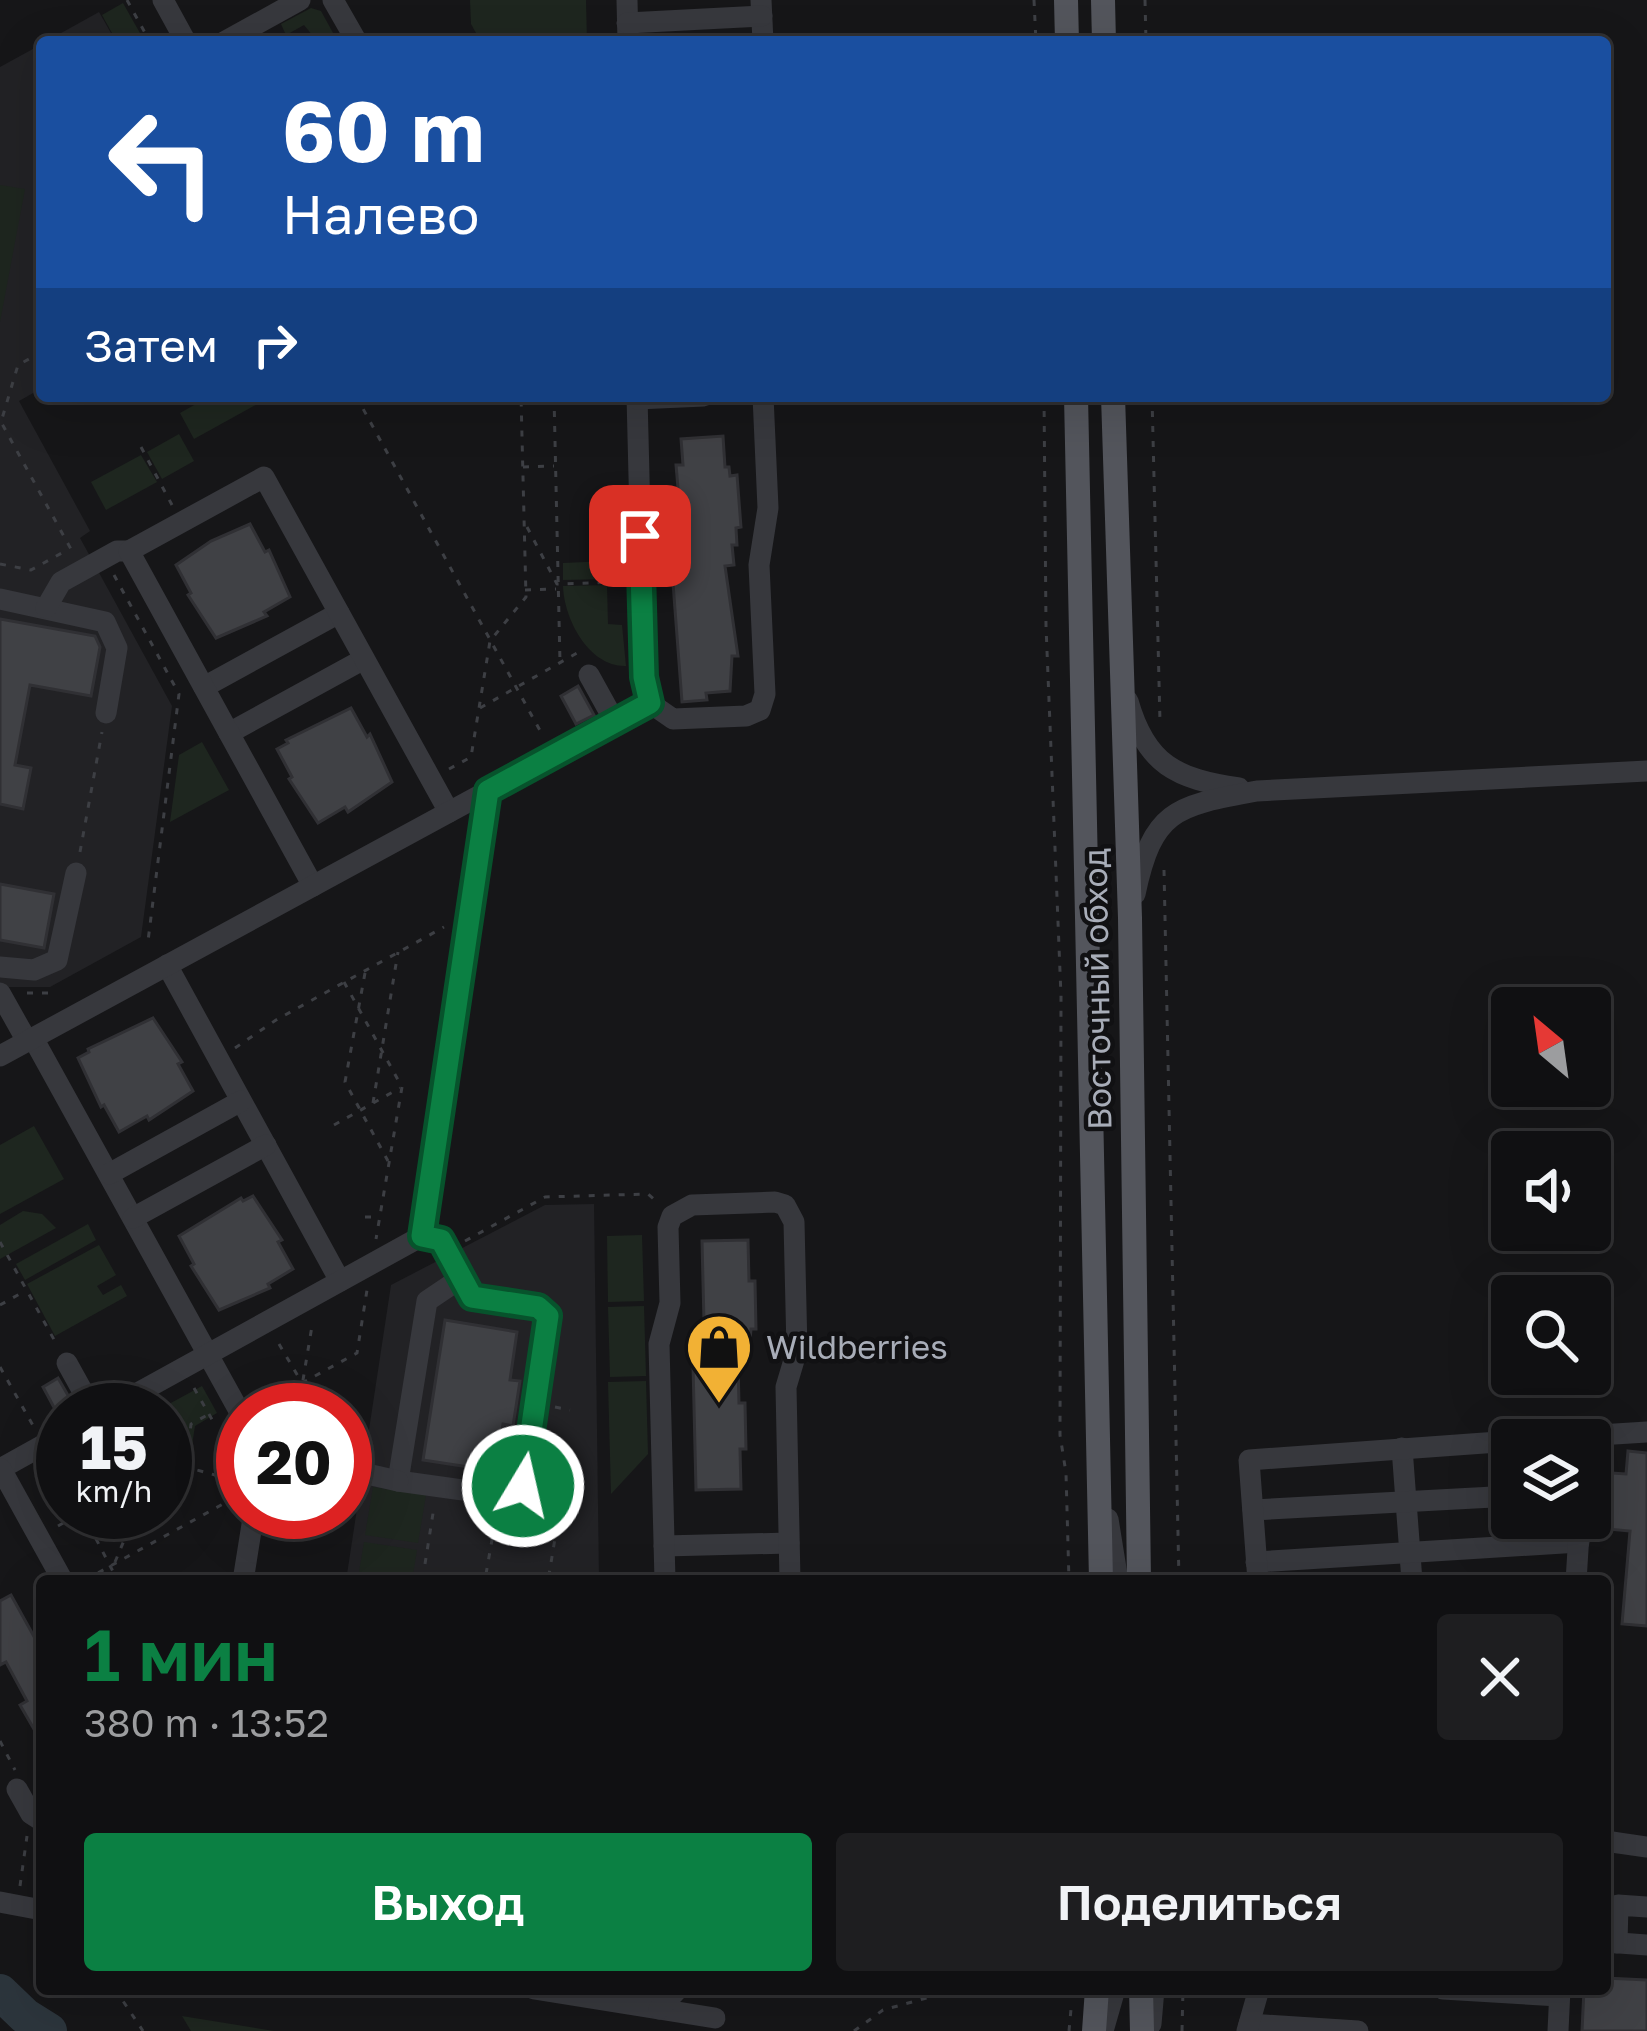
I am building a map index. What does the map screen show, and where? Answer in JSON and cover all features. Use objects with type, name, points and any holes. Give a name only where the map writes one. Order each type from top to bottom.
[{"type":"main road","points":[[1066,0],[1067,36]]},
{"type":"main road","points":[[1103,0],[1104,36]]},
{"type":"main road","name":"Восточный обход","points":[[1076,402],[1101,1575]]},
{"type":"main road","name":"Восточный обход","points":[[1113,402],[1130,918],[1139,1575]]},
{"type":"main road","points":[[1097,1995],[1098,2031]]},
{"type":"main road","points":[[1142,1995],[1146,2031]]},
{"type":"street","points":[[163,0],[183,36]]},
{"type":"street","points":[[235,36],[300,0]]},
{"type":"street","points":[[333,0],[354,36]]},
{"type":"street","points":[[627,22],[761,8]]},
{"type":"street","points":[[637,402],[644,677],[650,703],[674,719],[746,716],[764,704],[759,565],[768,508],[764,402]]},
{"type":"street","points":[[46,608],[61,582],[117,551],[129,551],[264,477],[449,812]]},
{"type":"street","points":[[129,551],[313,886]]},
{"type":"street","points":[[0,599],[101,619],[109,627],[117,648],[106,713]]},
{"type":"street","points":[[204,687],[339,613]]},
{"type":"street","points":[[230,733],[364,659]]},
{"type":"street","points":[[1120,672],[1132,717],[1148,747],[1166,767],[1192,781],[1258,791]]},
{"type":"street","points":[[590,675],[615,722]]},
{"type":"street","points":[[0,1055],[650,703]]},
{"type":"street","points":[[1130,918],[1154,832],[1174,814],[1199,802],[1258,791],[1647,771]]},
{"type":"street","points":[[422,1236],[488,791]]},
{"type":"street","points":[[0,967],[34,970],[57,960],[76,873]]},
{"type":"street","points":[[167,965],[340,1281]]},
{"type":"street","points":[[9,993],[30,1039],[224,1383]]},
{"type":"street","points":[[109,1174],[241,1101]]},
{"type":"street","points":[[133,1218],[266,1144]]},
{"type":"street","points":[[665,1575],[659,1344],[670,1303],[668,1227],[672,1216],[692,1204],[775,1202],[791,1212],[797,1350],[786,1387],[790,1575]]},
{"type":"street","points":[[156,1383],[422,1236],[441,1240],[472,1297],[538,1307],[548,1316],[509,1495],[372,1475]]},
{"type":"street","points":[[398,1481],[427,1301],[461,1278]]},
{"type":"street","points":[[67,1363],[78,1383]]},
{"type":"street","points":[[1611,1436],[1647,1432]]},
{"type":"street","points":[[1491,1442],[1249,1460],[1257,1571],[1410,1552],[1579,1542]]},
{"type":"street","points":[[1402,1448],[1412,1575]]},
{"type":"street","points":[[36,1449],[0,1469],[36,1533]]},
{"type":"street","points":[[1100,1477],[1117,1575]]},
{"type":"street","points":[[1252,1510],[1491,1497]]},
{"type":"street","points":[[39,1539],[60,1575]]},
{"type":"street","points":[[244,1575],[250,1539]]},
{"type":"street","points":[[1576,1575],[1579,1539]]},
{"type":"street","points":[[664,1546],[789,1543]]},
{"type":"street","points":[[17,1790],[36,1816]]},
{"type":"street","points":[[1611,1841],[1647,1847]]},
{"type":"street","points":[[1647,1906],[1618,1905],[1611,1942],[1647,1945]]},
{"type":"street","points":[[572,1995],[715,2018]]},
{"type":"street","points":[[659,2009],[672,1995]]},
{"type":"street","points":[[1098,2031],[1113,1995]]},
{"type":"street","points":[[1146,2031],[1153,1995]]},
{"type":"street","points":[[1257,1995],[1248,2027],[1358,2031]]},
{"type":"street","points":[[1558,2031],[1560,1995]]},
{"type":"path","points":[[127,0],[147,36]]},
{"type":"path","points":[[1034,0],[1036,36]]},
{"type":"path","points":[[1145,0],[1146,36]]},
{"type":"path","points":[[36,355],[18,365],[2,422],[83,570]]},
{"type":"path","points":[[359,402],[554,755]]},
{"type":"path","points":[[430,779],[471,757],[490,641],[526,597],[522,402]]},
{"type":"path","points":[[554,402],[560,662]]},
{"type":"path","points":[[1044,402],[1046,626],[1061,996],[1060,1435],[1070,1575]]},
{"type":"path","points":[[1152,402],[1163,734]]},
{"type":"path","points":[[141,447],[182,522]]},
{"type":"path","points":[[523,467],[556,466]]},
{"type":"path","points":[[524,522],[558,586]]},
{"type":"path","points":[[0,564],[31,570],[71,548]]},
{"type":"path","points":[[104,558],[179,694],[148,941]]},
{"type":"path","points":[[525,590],[641,581]]},
{"type":"path","points":[[479,709],[584,649]]},
{"type":"path","points":[[76,873],[106,713]]},
{"type":"path","points":[[1166,857],[1179,1575]]},
{"type":"path","points":[[218,1058],[446,926]]},
{"type":"path","points":[[383,950],[387,958]]},
{"type":"path","points":[[373,1103],[398,952]]},
{"type":"path","points":[[365,970],[345,1082],[389,1162]]},
{"type":"path","points":[[302,1383],[357,1353],[402,1087],[358,1008],[333,977]]},
{"type":"path","points":[[9,993],[55,993]]},
{"type":"path","points":[[334,1125],[402,1087]]},
{"type":"path","points":[[458,1245],[545,1197],[648,1194],[672,1216]]},
{"type":"path","points":[[365,1216],[380,1217]]},
{"type":"path","points":[[0,1242],[67,1363]]},
{"type":"path","points":[[0,1305],[27,1290]]},
{"type":"path","points":[[302,1383],[312,1326]]},
{"type":"path","points":[[279,1344],[302,1383]]},
{"type":"path","points":[[0,1366],[36,1416]]},
{"type":"path","points":[[192,1423],[209,1414]]},
{"type":"path","points":[[425,1564],[437,1487]]},
{"type":"path","points":[[486,1574],[509,1495],[560,1508],[549,1575]]},
{"type":"path","points":[[94,1575],[216,1507]]},
{"type":"path","points":[[97,1539],[116,1575]]},
{"type":"path","points":[[112,1565],[124,1539]]},
{"type":"path","points":[[0,1741],[14,1767],[17,1790]]},
{"type":"path","points":[[9,1904],[26,1838],[36,1824]]},
{"type":"path","points":[[119,1995],[143,2031]]},
{"type":"path","points":[[854,2031],[884,2010],[938,1995]]},
{"type":"path","points":[[1182,2031],[1183,1995]]},
{"type":"path","points":[[1069,2031],[1071,2010]]},
{"type":"shaded area","points":[[470,0],[586,0],[587,36],[478,36],[471,24]]},
{"type":"shaded area","points":[[123,3],[142,36],[114,36],[102,15]]},
{"type":"shaded area","points":[[311,8],[321,11],[335,36],[313,36],[304,25],[286,35],[281,24]]},
{"type":"shaded area","points":[[99,12],[113,36],[56,36]]},
{"type":"shaded area","points":[[36,47],[36,391],[19,401],[90,531],[80,538],[172,706],[141,937],[50,987],[0,987],[0,67]]},
{"type":"shaded area","points":[[0,185],[25,189],[0,322]]},
{"type":"shaded area","points":[[199,402],[261,402],[194,439],[180,413]]},
{"type":"shaded area","points":[[179,434],[194,461],[162,479],[147,452]]},
{"type":"shaded area","points":[[141,455],[157,482],[106,510],[91,482]]},
{"type":"shaded area","points":[[607,561],[608,579],[563,580],[563,563]]},
{"type":"shaded area","points":[[607,585],[608,624],[622,625],[626,666],[601,659],[590,650],[564,599],[563,586]]},
{"type":"shaded area","points":[[202,742],[229,790],[170,822],[179,755]]},
{"type":"shaded area","points":[[34,1126],[64,1179],[0,1214],[0,1145]]},
{"type":"shaded area","points":[[594,1204],[599,1575],[347,1575],[352,1539],[372,1539],[372,1410],[391,1285],[545,1205]]},
{"type":"shaded area","points":[[23,1211],[42,1214],[56,1228],[0,1259],[0,1225]]},
{"type":"shaded area","points":[[88,1224],[96,1240],[25,1280],[16,1264]]},
{"type":"shaded area","points":[[642,1235],[644,1301],[608,1302],[607,1236]]},
{"type":"shaded area","points":[[99,1245],[116,1275],[97,1286],[103,1295],[121,1285],[127,1296],[55,1336],[27,1284]]},
{"type":"shaded area","points":[[644,1306],[646,1376],[610,1377],[608,1307]]},
{"type":"shaded area","points":[[646,1381],[648,1454],[611,1494],[608,1382]]},
{"type":"shaded area","points":[[202,1386],[216,1414],[195,1426],[192,1446],[192,1391]]},
{"type":"shaded area","points":[[373,1487],[426,1495],[418,1543],[372,1536]]},
{"type":"shaded area","points":[[364,1542],[417,1550],[413,1575],[358,1575]]},
{"type":"shaded area","points":[[182,2016],[274,2031],[191,2031]]},
{"type":"building","points":[[723,436],[725,467],[730,476],[737,475],[741,527],[736,528],[737,545],[732,545],[734,565],[725,566],[738,656],[732,656],[730,691],[706,693],[707,700],[682,702],[672,570],[685,569],[676,465],[683,465],[681,439]]},
{"type":"building","points":[[250,524],[265,552],[269,550],[290,597],[264,612],[267,616],[216,638],[188,595],[176,565],[211,541]]},
{"type":"building","points":[[0,619],[95,636],[100,647],[91,696],[30,685],[15,765],[31,768],[23,809],[0,804]]},
{"type":"building","points":[[578,686],[594,715],[576,724],[561,696]]},
{"type":"building","points":[[351,708],[367,737],[370,734],[392,782],[348,812],[345,807],[318,823],[289,779],[277,749]]},
{"type":"building","points":[[0,884],[54,894],[44,948],[0,940]]},
{"type":"building","points":[[153,1018],[182,1062],[178,1064],[193,1091],[149,1120],[147,1116],[119,1132],[104,1105],[101,1107],[78,1058]]},
{"type":"building","points":[[253,1196],[282,1240],[278,1242],[293,1269],[268,1284],[270,1288],[219,1310],[191,1266],[179,1236],[241,1198]]},
{"type":"building","points":[[748,1240],[756,1329],[751,1329],[748,1363],[738,1364],[739,1403],[745,1403],[741,1489],[696,1490],[693,1365],[705,1364],[702,1241]]},
{"type":"building","points":[[445,1320],[517,1332],[510,1380],[520,1381],[513,1426],[503,1424],[495,1471],[423,1460]]},
{"type":"building","points":[[1628,1451],[1647,1453],[1647,1626],[1622,1624],[1630,1531],[1611,1529],[1611,1484],[1612,1473],[1626,1474]]},
{"type":"building","points":[[11,1595],[36,1640],[36,1733],[20,1705],[27,1701],[6,1662],[0,1665],[0,1601]]},
{"type":"building","points":[[1611,1978],[1647,1980],[1647,2031],[1582,2031],[1584,1995],[1611,1995]]},
{"type":"waterway","points":[[0,1992],[49,2031]]},
{"type":"place","name":"Wildberries","points":[[719,1406]]},
{"type":"route","points":[[523,1486],[548,1316],[538,1307],[472,1297],[441,1240],[422,1236],[488,791],[650,703],[644,677],[640,536]]}]
